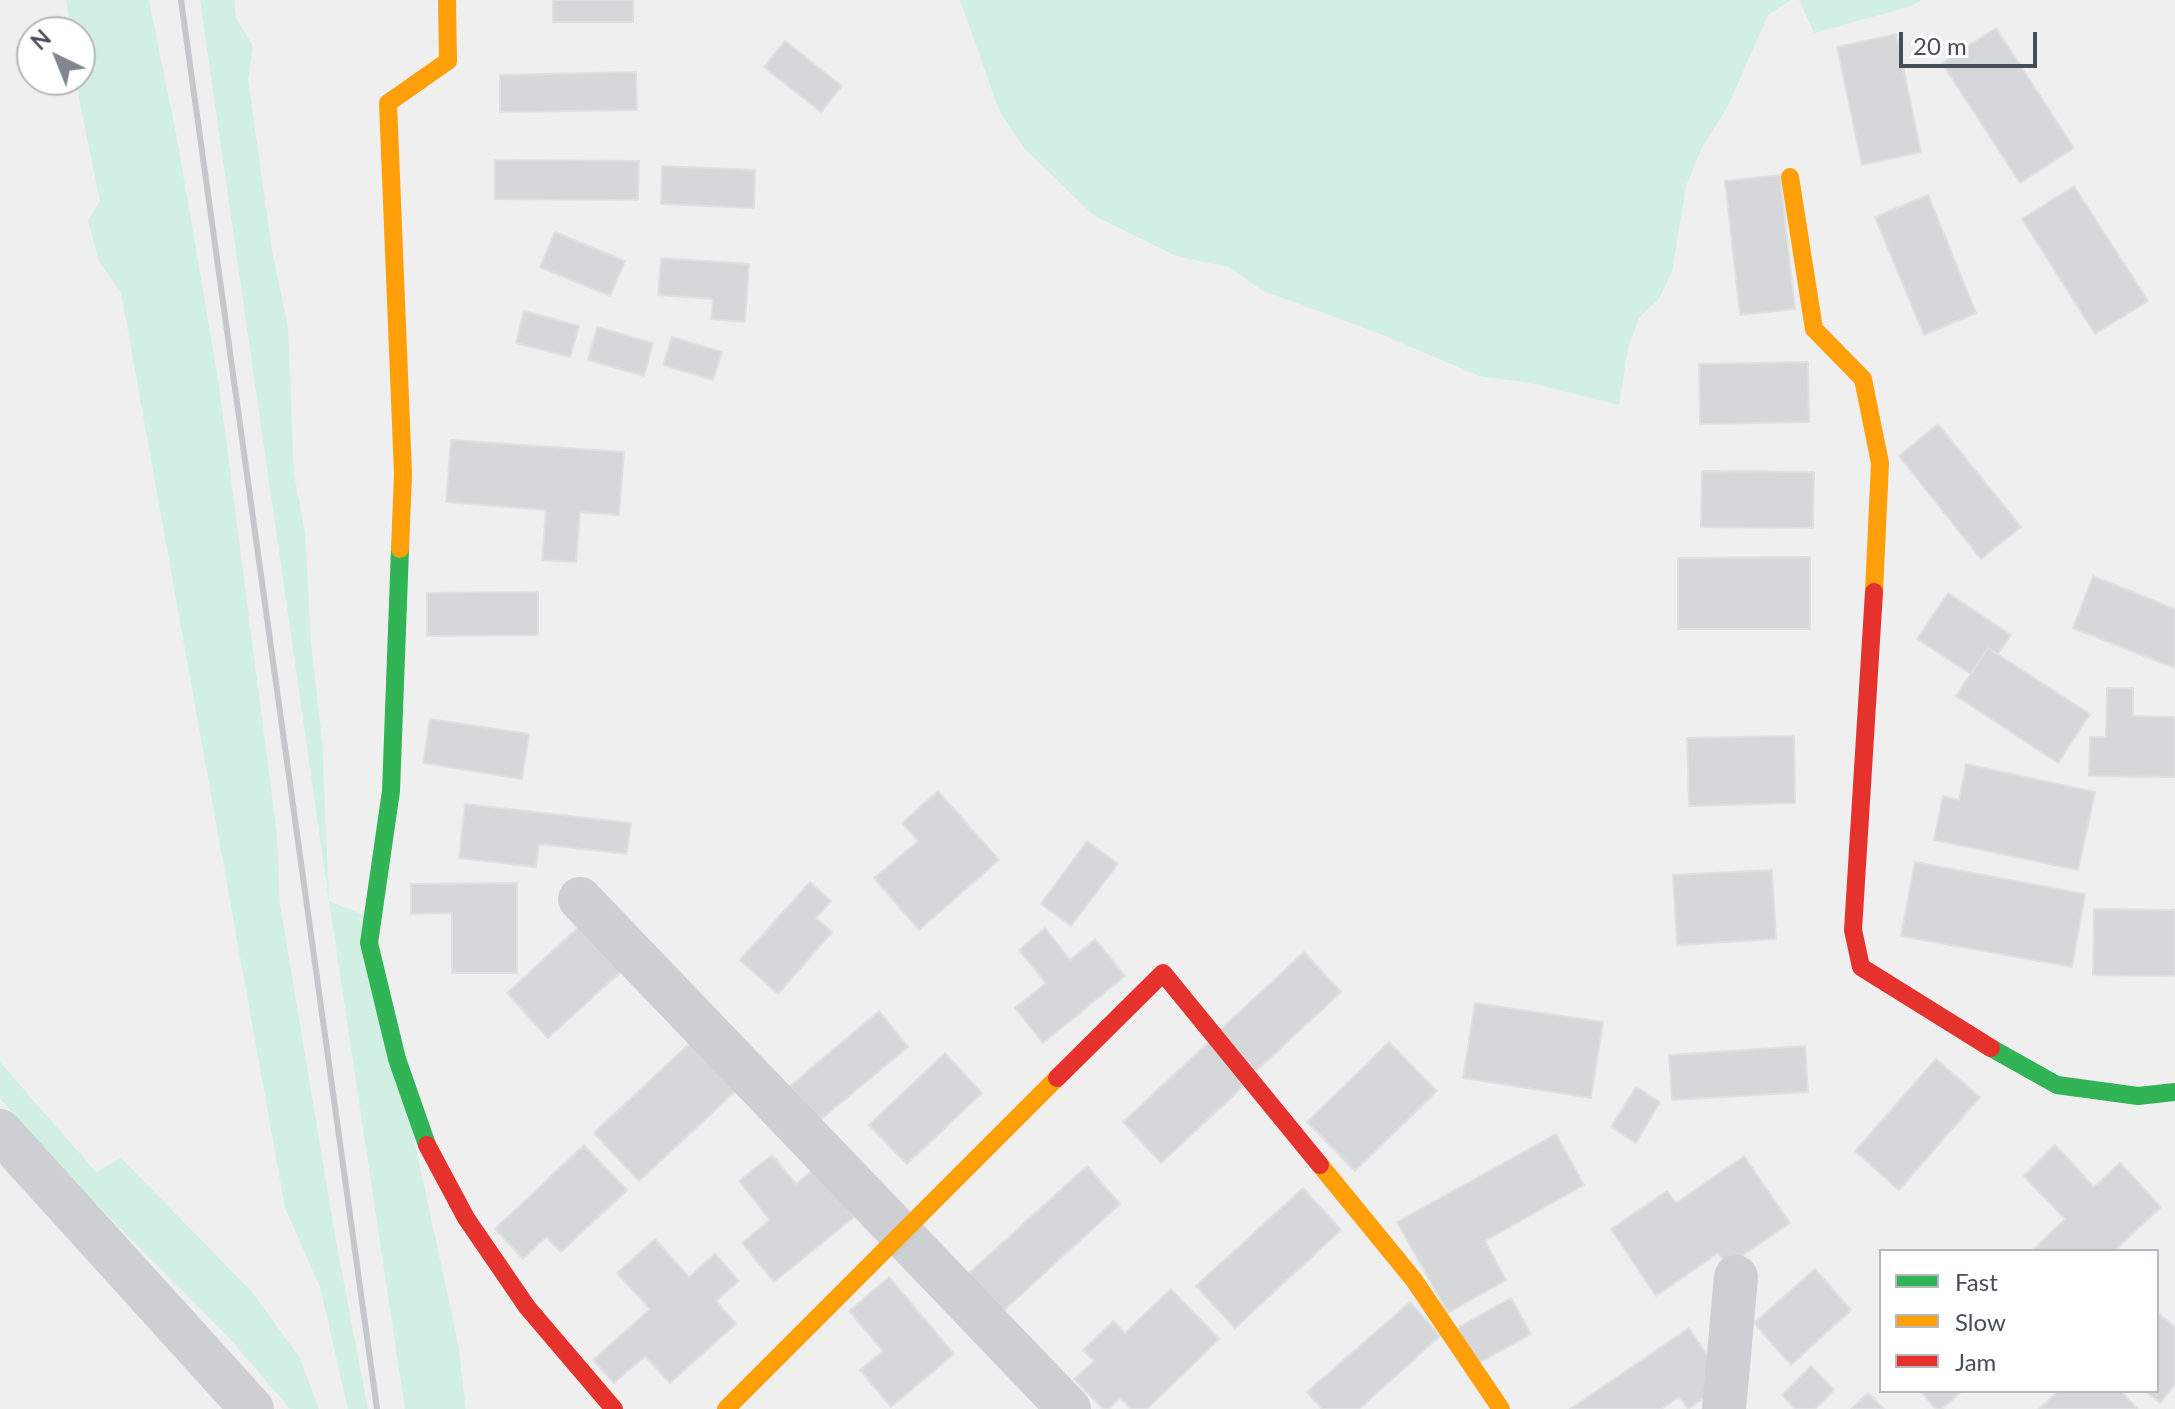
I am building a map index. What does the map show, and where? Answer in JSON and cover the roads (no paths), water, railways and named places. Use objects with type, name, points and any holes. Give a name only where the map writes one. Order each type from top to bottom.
[{"type":"street","points":[[447,0],[448,61],[388,103],[403,474],[391,791],[369,943],[397,1059],[423,1137],[466,1218],[527,1307],[614,1409]]},
{"type":"street","points":[[1790,177],[1814,329],[1863,379],[1880,463],[1871,675],[1853,930],[1861,967],[2057,1085],[2138,1096],[2175,1092]]},
{"type":"street","points":[[580,899],[1069,1409]]},
{"type":"street","points":[[726,1409],[1163,973],[1414,1280],[1501,1409]]},
{"type":"street","points":[[0,1131],[252,1409]]},
{"type":"street","points":[[1724,1409],[1736,1277]]},
{"type":"railway","points":[[181,0],[377,1409]]}]
